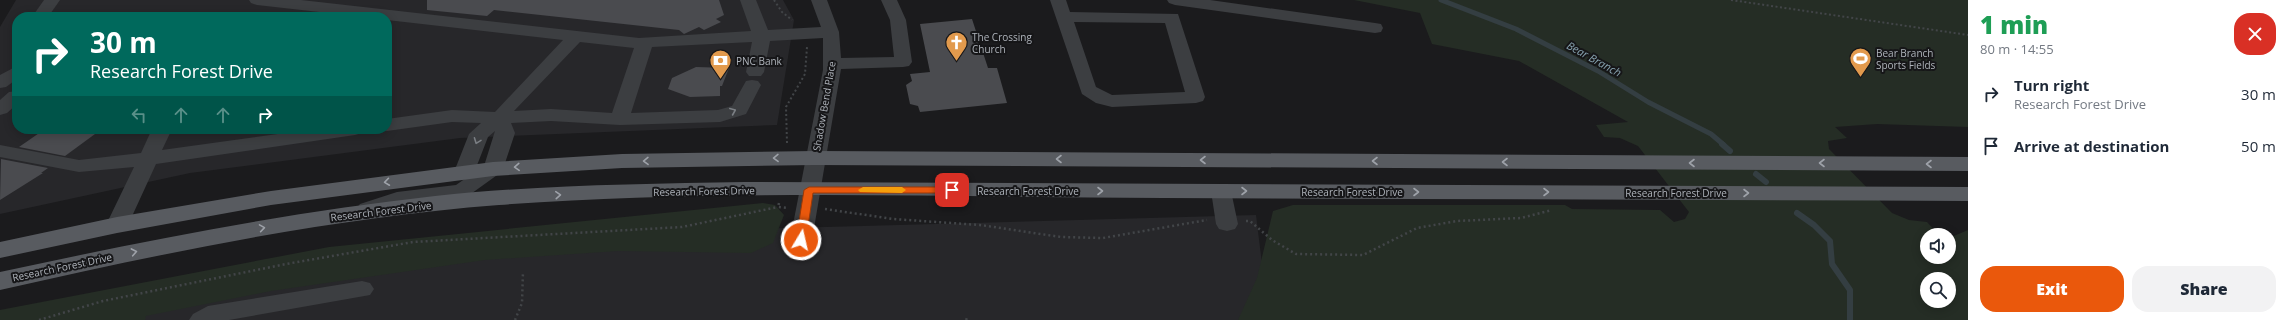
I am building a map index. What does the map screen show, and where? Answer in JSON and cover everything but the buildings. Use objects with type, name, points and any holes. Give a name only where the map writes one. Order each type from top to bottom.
[{"type":"main road","points":[[0,250],[117,225],[271,198],[464,172],[622,161],[815,158],[1968,164]]},
{"type":"main road","name":"Research Forest Drive","points":[[0,281],[183,243],[395,208],[613,191],[809,190],[1968,194]]},
{"type":"street","points":[[44,12],[52,0]]},
{"type":"street","points":[[257,0],[363,12]]},
{"type":"street","points":[[392,123],[452,116],[500,118],[551,115],[595,119],[700,118],[720,116],[739,110],[754,79],[762,37],[748,0]]},
{"type":"street","name":"Shadow Bend Place","points":[[801,240],[832,64],[830,19],[820,0]]},
{"type":"street","points":[[832,64],[903,62],[898,20],[889,0]]},
{"type":"street","points":[[1058,0],[1065,17],[1088,90],[1094,95],[1112,101],[1196,97],[1172,18],[1065,17]]},
{"type":"street","points":[[1175,0],[1375,28]]},
{"type":"street","points":[[392,15],[576,36],[645,42],[762,37],[831,32]]},
{"type":"street","points":[[464,172],[480,134],[500,118],[506,109],[576,36]]},
{"type":"street","points":[[620,119],[645,42]]},
{"type":"street","points":[[0,83],[12,75]]},
{"type":"street","points":[[0,109],[11,95]]},
{"type":"street","points":[[348,215],[398,199],[460,191],[493,169],[505,133],[500,118]]},
{"type":"street","points":[[117,225],[160,134]]},
{"type":"street","points":[[0,151],[79,166],[319,134]]},
{"type":"street","points":[[1221,191],[1227,222]]},
{"type":"street","points":[[201,320],[208,315],[362,289]]},
{"type":"path","points":[[1731,0],[1968,35]]},
{"type":"path","points":[[39,320],[104,301],[286,264],[413,242],[682,227],[778,208]]},
{"type":"path","points":[[1206,220],[1227,222],[1250,221],[1272,240],[1296,254],[1363,255],[1417,228],[1457,221],[1521,218],[1556,209]]},
{"type":"path","points":[[515,320],[522,303],[523,272]]},
{"type":"path","points":[[966,320],[968,316]]},
{"type":"shaded area","points":[[16,0],[783,0],[794,20],[777,125],[460,138],[190,173],[0,214],[0,27]]},
{"type":"shaded area","points":[[1354,0],[1968,0],[1968,127],[1877,124],[1835,127],[1847,138],[1828,141],[1829,149],[1892,213],[1909,220],[1927,222],[1933,228],[1920,228],[1920,264],[1956,264],[1956,235],[1968,230],[1968,320],[1238,320],[1257,278],[1273,211],[1293,205],[1565,205],[1572,209],[1660,210],[1674,222],[1685,219],[1689,212],[1638,146],[1620,138],[1604,137],[1596,125],[1628,122],[1519,61],[1432,44],[1420,13]]},
{"type":"shaded area","points":[[763,203],[775,205],[784,215],[773,243],[751,253],[618,251],[485,260],[271,291],[146,316],[145,320],[0,320],[0,310],[329,247]]},
{"type":"shaded area","points":[[1256,215],[1264,280],[1246,320],[57,320],[684,231]]},
{"type":"waterway","name":"Bear Branch","points":[[1441,0],[1516,29],[1598,71],[1648,102],[1711,134],[1724,145]]},
{"type":"waterway","name":"Bear Branch","points":[[1722,144],[1730,151]]},
{"type":"waterway","name":"Bear Branch","points":[[1756,174],[1766,182]]},
{"type":"waterway","name":"Bear Branch","points":[[1797,213],[1814,225],[1830,241],[1832,264],[1850,290],[1850,320]]},
{"type":"slow traffic","points":[[863,190],[902,190]]},
{"type":"place","name":"The Crossing Church","points":[[957,62]]},
{"type":"place","name":"Bear Branch Sports Fields","points":[[1860,78]]},
{"type":"place","name":"PNC Bank","points":[[720,80]]},
{"type":"route","points":[[801,240],[809,190],[952,190]]}]
